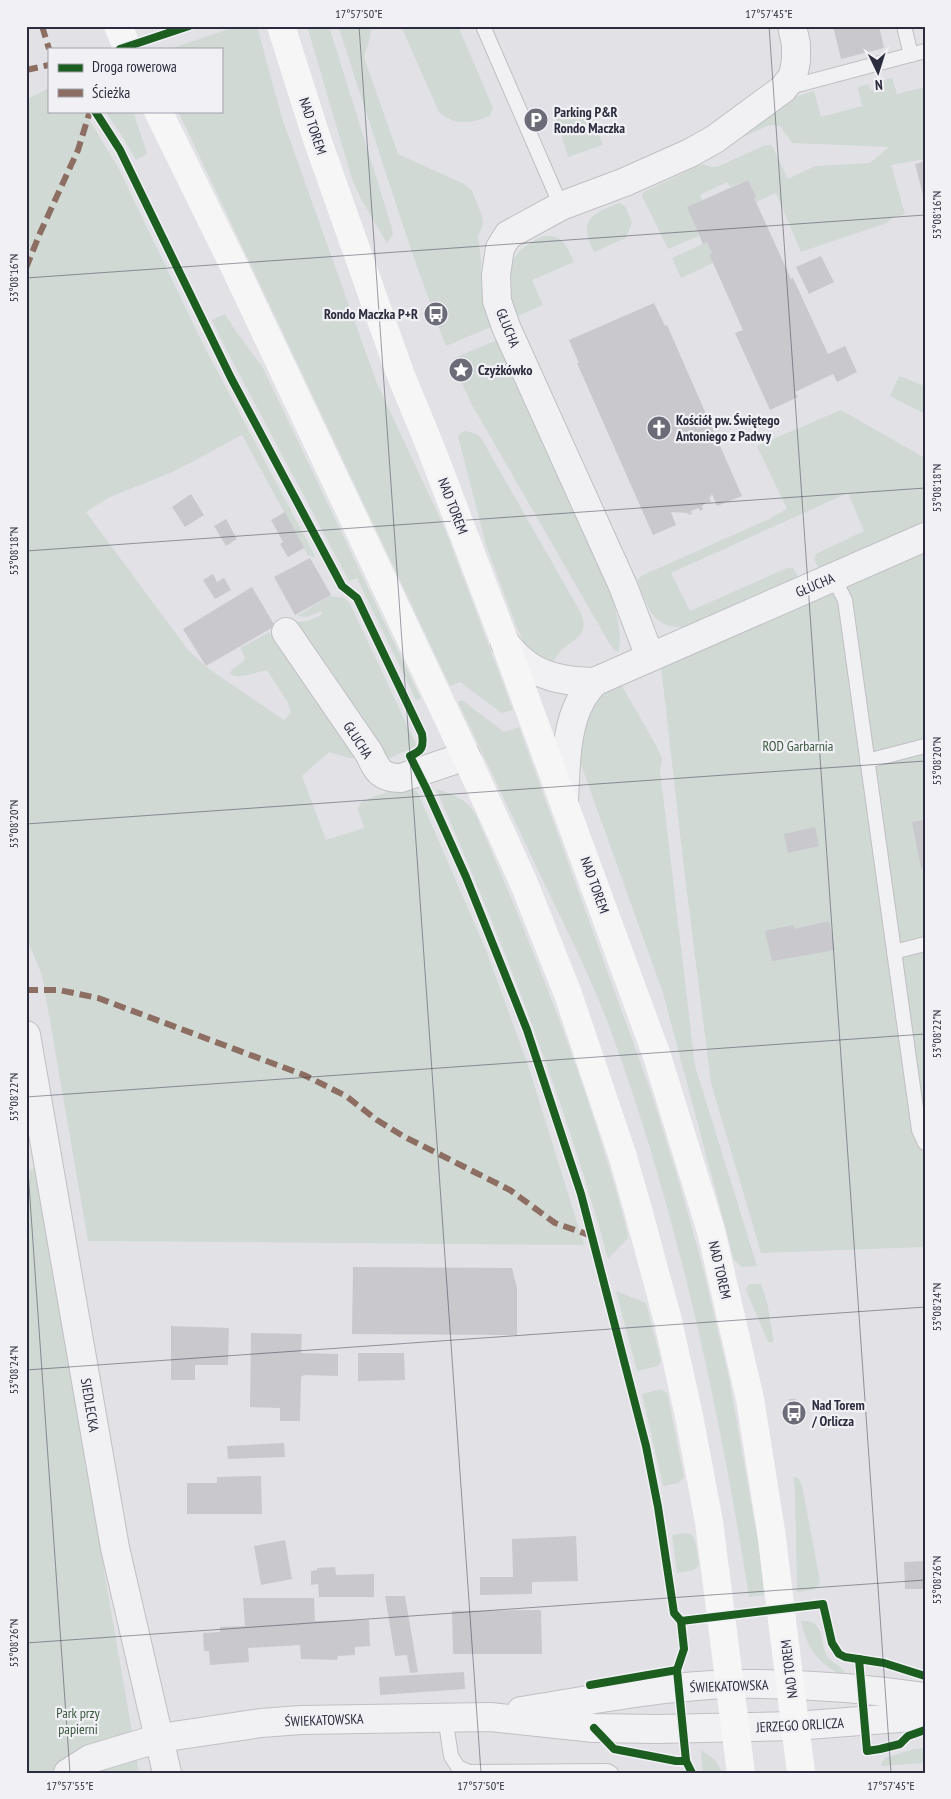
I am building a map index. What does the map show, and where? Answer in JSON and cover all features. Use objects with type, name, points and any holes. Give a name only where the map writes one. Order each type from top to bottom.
[{"type":"main road","points":[[118,26],[128,48]]},
{"type":"main road","name":"NAD TOREM","points":[[281,26],[316,139],[400,373],[432,451],[505,643],[657,1056],[711,1231],[750,1399],[772,1531],[801,1773]]},
{"type":"main road","points":[[158,112],[236,270],[466,756],[523,882],[568,994],[619,1145],[640,1214],[690,1416],[709,1522],[741,1773]]},
{"type":"street","name":"GŁUCHA","points":[[650,657],[623,586],[506,327],[497,302],[496,274],[500,248],[508,235],[561,206],[625,182],[690,153],[715,139],[783,89],[793,76],[796,61],[796,44],[792,26]]},
{"type":"street","name":"GŁUCHA","points":[[505,643],[522,661],[539,672],[576,682],[594,682],[925,538]]},
{"type":"street","name":"GŁUCHA","points":[[286,632],[369,753],[381,774],[391,778],[401,778],[466,756]]},
{"type":"street","points":[[564,800],[566,752],[574,716],[582,698],[594,682]]},
{"type":"street","name":"SIEDLECKA","points":[[26,1035],[115,1548],[168,1773]]},
{"type":"street","name":"ŚWIEKATOWSKA","points":[[490,1717],[591,1699],[680,1688],[730,1684],[790,1684]]},
{"type":"street","points":[[790,1684],[925,1697]]},
{"type":"street","name":"JERZEGO ORLICZA","points":[[735,1727],[795,1726],[925,1716]]},
{"type":"street","name":"ŚWIEKATOWSKA","points":[[68,1773],[90,1759],[160,1738],[261,1723],[301,1720],[490,1717],[594,1728],[735,1727]]},
{"type":"lane","points":[[483,26],[561,206]]},
{"type":"lane","points":[[904,26],[911,55]]},
{"type":"lane","points":[[783,89],[925,52]]},
{"type":"lane","points":[[833,577],[845,600],[919,1130],[925,1143]]},
{"type":"lane","points":[[867,761],[925,746]]},
{"type":"lane","points":[[894,952],[925,944]]},
{"type":"lane","points":[[445,1717],[451,1756],[458,1767],[468,1772],[607,1771],[611,1773]]},
{"type":"green space","points":[[238,26],[257,26],[282,118],[376,381],[445,529],[513,710],[502,713],[460,682],[450,686],[178,112],[222,112],[222,48],[173,48]]},
{"type":"green space","points":[[307,26],[329,26],[392,228],[393,234],[387,243],[362,201],[352,179]]},
{"type":"green space","points":[[338,26],[371,26],[370,38],[364,57],[398,154],[464,184],[472,191],[482,216],[483,225],[478,236],[482,293],[493,326],[446,346],[439,328],[445,325],[436,300],[430,302],[410,247]]},
{"type":"green space","points":[[401,26],[458,26],[493,108],[490,116],[476,121],[457,122],[439,112]]},
{"type":"green space","points":[[892,78],[897,94],[925,87],[925,159],[891,165],[905,214],[892,218],[887,223],[801,252],[776,193],[756,202],[748,180],[730,187],[727,182],[700,195],[702,200],[688,207],[699,236],[668,249],[642,197],[644,192],[702,164],[712,167],[719,166],[765,145],[771,145],[788,179],[815,166],[870,163],[889,147],[792,143],[780,126],[772,125],[730,143],[795,97],[814,91],[821,117],[862,106],[859,87],[868,84],[871,90],[878,89],[876,82]]},
{"type":"green space","points":[[48,89],[48,112],[85,112],[119,169],[203,344],[315,556],[313,558],[311,555],[308,556],[242,435],[175,471],[110,497],[86,512],[188,650],[209,669],[284,720],[291,713],[288,703],[267,670],[243,676],[230,674],[232,669],[244,661],[245,658],[240,648],[269,632],[271,635],[276,632],[363,759],[349,758],[329,752],[302,776],[326,840],[364,828],[358,809],[361,802],[395,790],[417,791],[486,950],[528,1065],[584,1245],[88,1241],[42,975],[26,937],[26,100]]},
{"type":"green space","points":[[553,110],[589,111],[603,145],[568,157]]},
{"type":"green space","points":[[106,112],[133,112],[147,154],[136,160]]},
{"type":"green space","points":[[619,203],[625,206],[632,222],[626,238],[594,252],[587,233],[587,226],[590,220],[594,215]]},
{"type":"green space","points":[[543,236],[560,239],[574,262],[532,280],[543,305],[518,316],[508,279],[513,259],[530,243]]},
{"type":"green space","points":[[707,242],[712,253],[709,254],[713,263],[681,278],[672,258]]},
{"type":"green space","points":[[225,314],[262,366],[421,699],[416,700],[357,578],[349,581],[227,351],[212,320]]},
{"type":"green space","points":[[500,339],[609,588],[619,629],[620,645],[618,652],[612,648],[471,403],[452,361],[454,358]]},
{"type":"green space","points":[[899,376],[925,386],[925,414],[890,396]]},
{"type":"green space","points":[[841,410],[925,458],[925,526],[819,569],[814,559],[816,554],[864,531],[848,493],[671,573],[690,611],[787,568],[793,568],[799,578],[692,627],[668,625],[654,617],[637,580],[643,575],[769,519],[787,509],[757,446]]},
{"type":"green space","points":[[465,431],[477,434],[481,438],[581,613],[584,623],[583,630],[579,636],[562,650],[553,664],[525,643],[516,626],[486,545],[458,436]]},
{"type":"green space","name":"ROD Garbarnia","points":[[925,551],[925,1247],[761,1253],[711,1083],[661,666]]},
{"type":"green space","points":[[330,596],[344,598],[349,602],[417,746],[380,762],[294,630],[297,622],[308,621],[323,614],[321,611],[307,617],[297,616]]},
{"type":"green space","points":[[621,684],[662,759],[660,770],[695,1066],[757,1266],[742,1267],[734,1260],[663,993],[578,756],[582,725],[587,711],[600,697]]},
{"type":"green space","points":[[462,700],[504,732],[519,727],[651,1092],[703,1268],[729,1378],[759,1547],[764,1595],[749,1597],[724,1454],[694,1312],[657,1172],[636,1103],[612,1034],[590,980],[458,702]]},
{"type":"green space","points":[[436,789],[459,798],[469,805],[476,815],[528,939],[560,1022],[589,1105],[628,1235],[627,1239],[608,1259],[572,1139],[531,1021],[485,904]]},
{"type":"green space","name":"Park przy papierni","points":[[35,1168],[139,1773],[26,1773],[26,1172]]},
{"type":"green space","points":[[750,1284],[761,1284],[767,1302],[774,1341],[771,1343],[768,1342],[746,1290]]},
{"type":"green space","points":[[616,1291],[646,1303],[661,1361],[658,1366],[637,1371]]},
{"type":"green space","points":[[661,1389],[668,1396],[684,1478],[678,1483],[663,1486],[642,1394]]},
{"type":"green space","points":[[793,1477],[798,1478],[802,1485],[820,1581],[819,1585],[813,1590],[797,1592],[795,1490]]},
{"type":"green space","points":[[691,1534],[695,1540],[699,1565],[694,1570],[677,1573],[672,1535]]},
{"type":"green space","points":[[801,1621],[811,1622],[819,1628],[827,1656],[843,1670],[846,1676],[829,1668],[816,1655],[803,1630]]},
{"type":"green space","points":[[925,1748],[925,1763],[881,1766],[885,1758],[914,1749]]},
{"type":"green space","points":[[701,1750],[715,1760],[723,1773],[703,1773]]},
{"type":"building","points":[[833,26],[879,26],[884,48],[841,59]]},
{"type":"building","points":[[925,161],[925,199],[924,199],[915,164]]},
{"type":"building","points":[[748,180],[756,197],[754,198],[791,279],[793,278],[828,354],[845,346],[857,372],[837,382],[833,374],[795,392],[798,397],[770,410],[735,333],[743,330],[709,254],[712,253],[707,242],[703,244],[687,207]]},
{"type":"building","points":[[821,256],[834,282],[809,294],[796,267]]},
{"type":"building","points":[[436,300],[445,325],[439,328],[430,302]]},
{"type":"building","name":"Kościół pw. Świętego Antoniego z Padwy","points":[[654,303],[665,326],[667,325],[742,496],[717,506],[712,494],[709,503],[707,502],[702,506],[703,509],[700,511],[699,508],[691,511],[692,514],[689,515],[688,513],[671,512],[676,525],[653,535],[577,363],[579,363],[569,340]]},
{"type":"building","points":[[191,494],[204,515],[185,527],[172,507]]},
{"type":"building","points":[[285,512],[304,548],[288,557],[280,544],[283,542],[271,520]]},
{"type":"building","points":[[226,519],[237,539],[226,546],[214,526]]},
{"type":"building","points":[[310,558],[331,595],[295,615],[274,577]]},
{"type":"building","points":[[213,574],[217,582],[224,578],[231,590],[215,599],[203,580]]},
{"type":"building","points":[[252,587],[275,626],[206,666],[183,629]]},
{"type":"building","points":[[925,820],[925,867],[921,868],[912,822]]},
{"type":"building","points":[[815,827],[819,846],[788,853],[784,834]]},
{"type":"building","points":[[829,921],[835,950],[772,961],[765,931],[793,925],[794,929]]},
{"type":"building","points":[[353,1267],[512,1268],[517,1288],[517,1335],[352,1334]]},
{"type":"building","points":[[171,1326],[229,1328],[228,1365],[195,1365],[195,1380],[171,1380]]},
{"type":"building","points":[[251,1333],[302,1334],[301,1353],[338,1354],[338,1376],[304,1375],[301,1377],[300,1421],[280,1421],[280,1408],[250,1407]]},
{"type":"building","points":[[358,1353],[404,1353],[405,1380],[358,1381]]},
{"type":"building","points":[[789,1399],[796,1399],[799,1417],[793,1419]]},
{"type":"building","points":[[284,1443],[285,1457],[228,1459],[227,1446]]},
{"type":"building","points":[[261,1476],[262,1514],[187,1514],[187,1483],[217,1483],[217,1477]]},
{"type":"building","points":[[576,1536],[578,1581],[532,1582],[532,1594],[480,1595],[480,1577],[513,1577],[512,1539]]},
{"type":"building","points":[[285,1540],[292,1579],[261,1585],[254,1546]]},
{"type":"building","points":[[925,1561],[925,1589],[905,1589],[904,1562]]},
{"type":"building","points":[[335,1567],[336,1575],[374,1574],[374,1597],[319,1597],[318,1584],[311,1585],[311,1571],[317,1570],[317,1568]]},
{"type":"building","points":[[385,1596],[405,1596],[418,1672],[410,1673],[407,1655],[395,1656]]},
{"type":"building","points":[[243,1598],[314,1598],[315,1621],[369,1620],[370,1646],[355,1647],[355,1655],[338,1656],[337,1660],[301,1659],[300,1645],[248,1648],[249,1662],[210,1665],[209,1651],[204,1651],[203,1633],[220,1632],[220,1627],[245,1626]]},
{"type":"building","points":[[541,1610],[542,1654],[453,1654],[452,1611]]},
{"type":"building","points":[[464,1672],[465,1689],[380,1695],[379,1677]]},
{"type":"marked path","points":[[42,26],[49,48]]},
{"type":"marked path","points":[[26,70],[48,65]]},
{"type":"marked path","points":[[26,268],[78,150],[90,112]]},
{"type":"marked path","points":[[26,990],[59,990],[98,998],[304,1075],[346,1096],[377,1120],[403,1136],[510,1190],[555,1223],[592,1236]]},
{"type":"cycle path","points":[[123,48],[189,26]]},
{"type":"cycle path","points":[[96,112],[120,150],[231,378],[342,586],[357,598],[422,734],[423,742],[421,748],[410,756],[466,877],[527,1030],[581,1194],[646,1446],[658,1507],[674,1613],[681,1621],[684,1649],[677,1670],[686,1761],[692,1773]]},
{"type":"cycle path","points":[[681,1621],[823,1604],[832,1643],[839,1654],[845,1657],[884,1663],[925,1676]]},
{"type":"cycle path","points":[[859,1659],[867,1751],[900,1744],[908,1736],[925,1730]]},
{"type":"cycle path","points":[[590,1685],[677,1670]]},
{"type":"cycle path","points":[[594,1728],[614,1749],[676,1761],[686,1761]]},
{"type":"place","name":"Parking P&R Rondo Maczka","points":[[536,120]]},
{"type":"place","name":"Rondo Maczka P+R","points":[[436,314]]},
{"type":"place","name":"Czyżkówko","points":[[461,370]]},
{"type":"place","name":"Kościół pw. Świętego Antoniego z Padwy","points":[[659,428]]},
{"type":"place","name":"Nad Torem / Orlicza","points":[[794,1413]]}]
